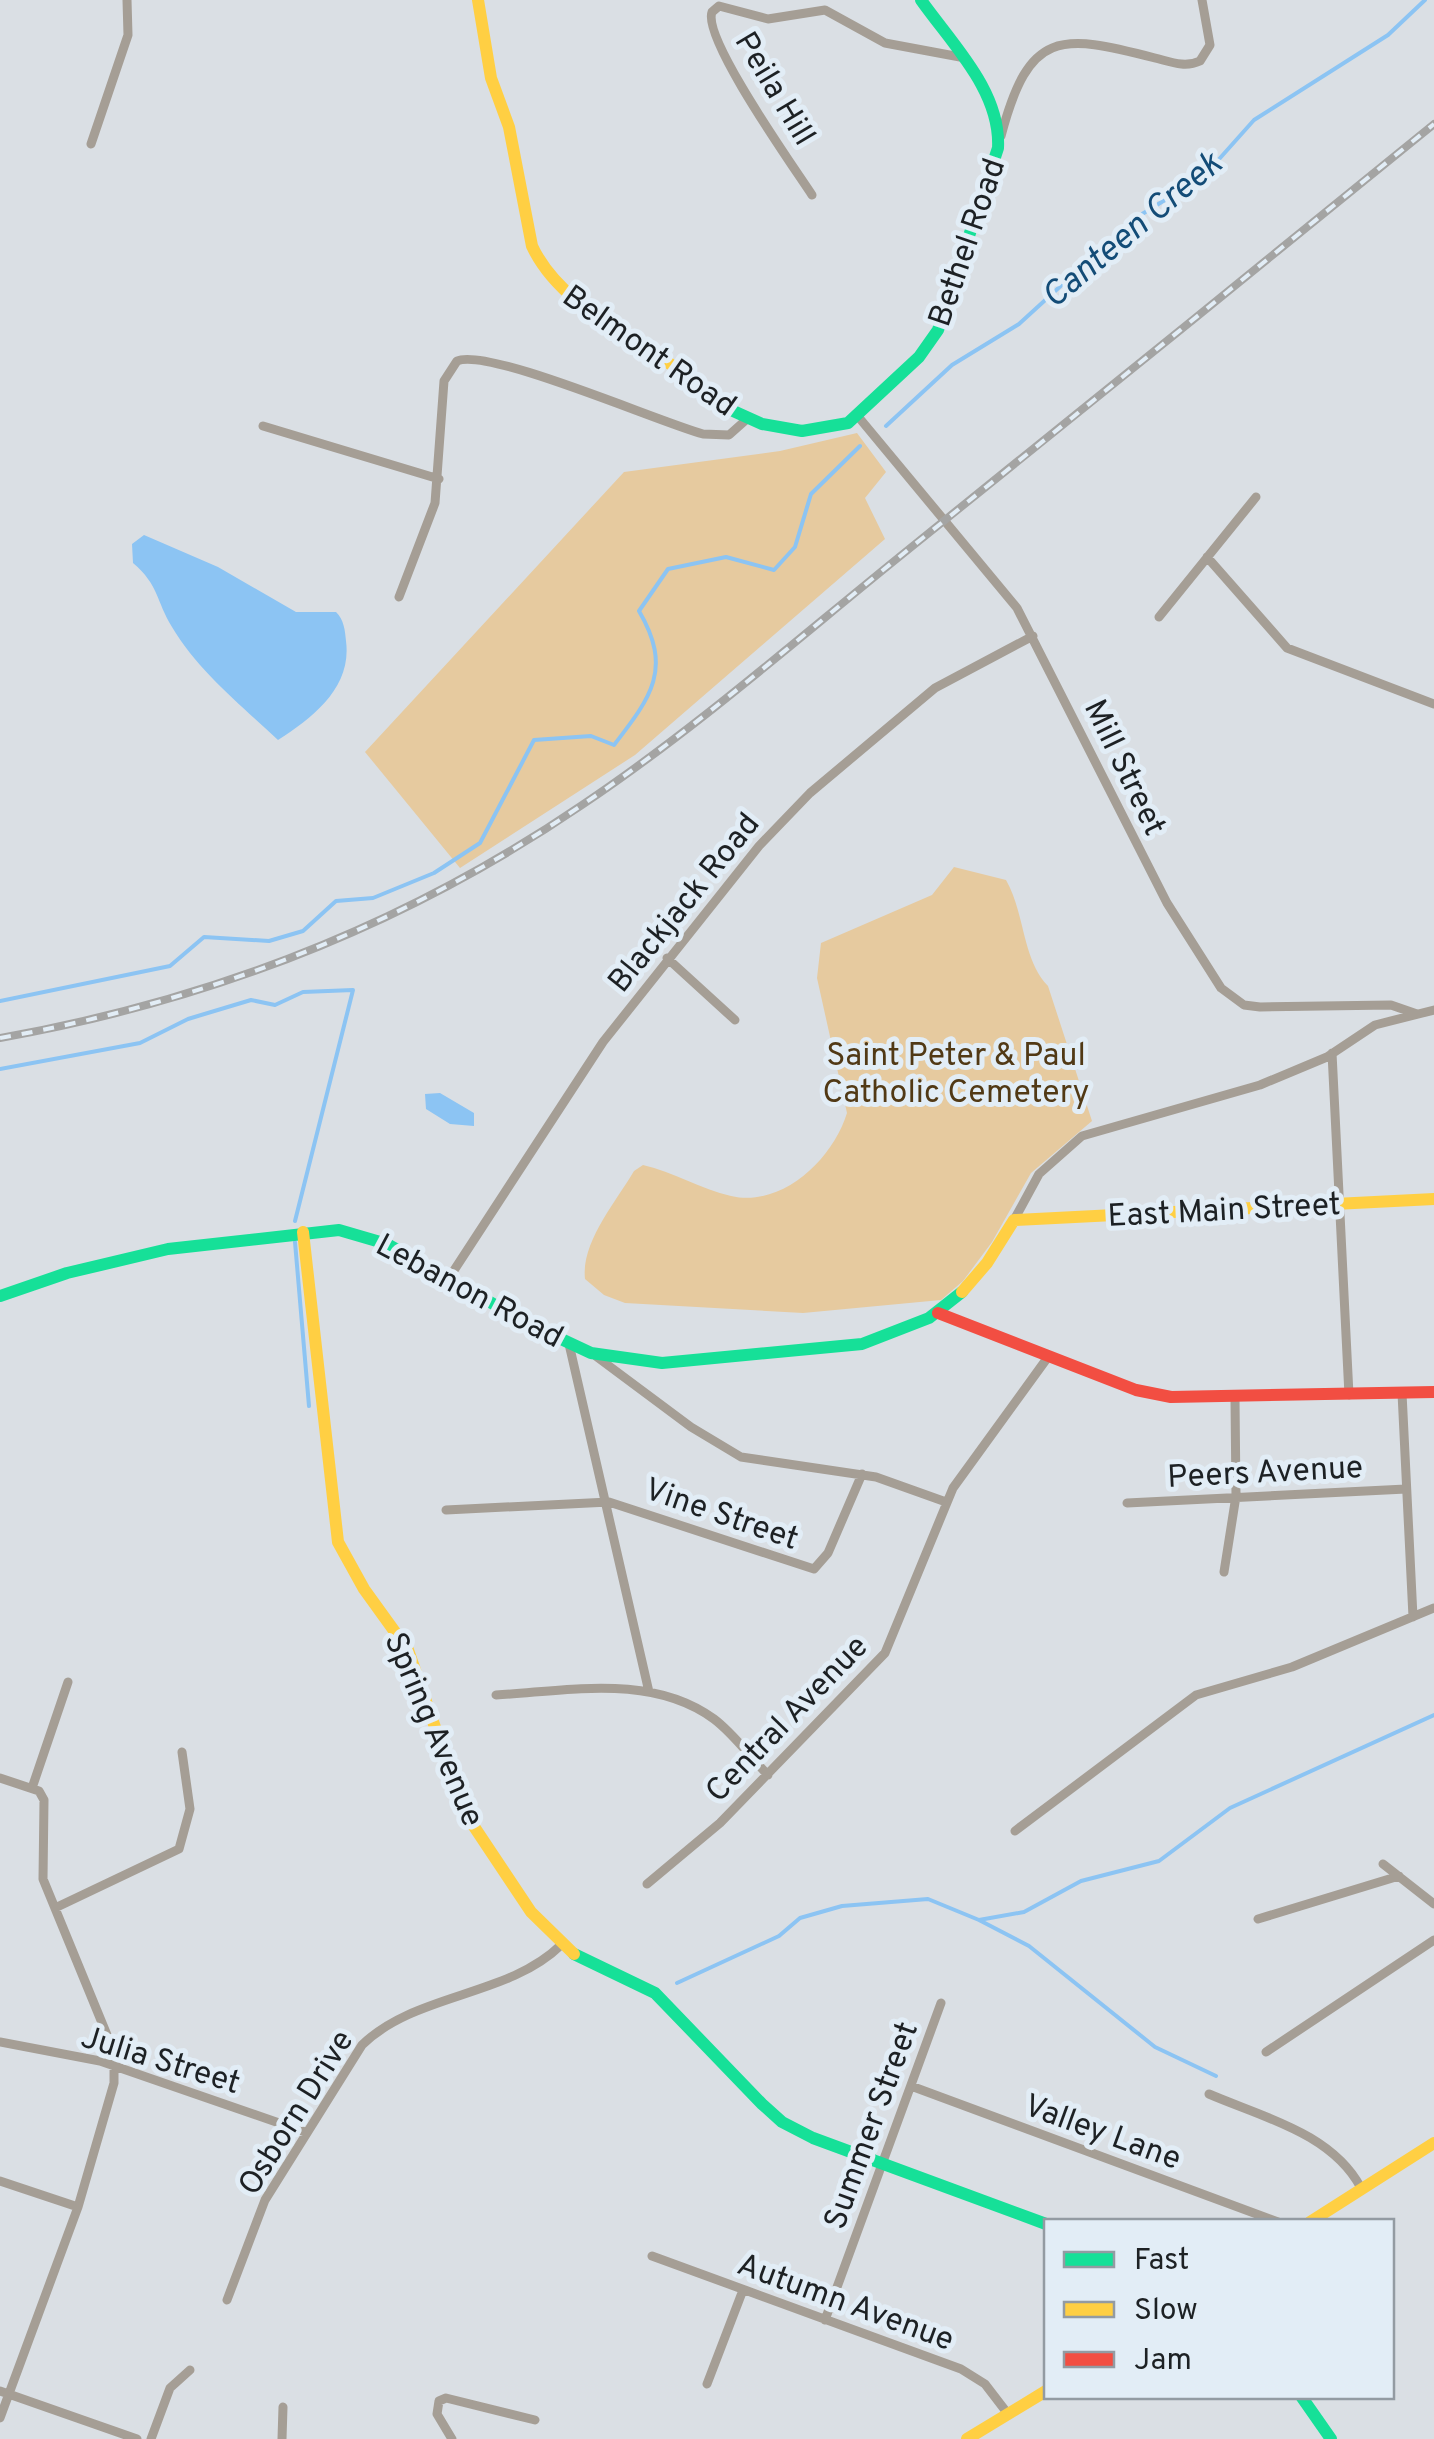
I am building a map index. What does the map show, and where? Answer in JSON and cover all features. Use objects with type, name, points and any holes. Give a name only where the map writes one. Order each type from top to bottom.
[{"type":"street","points":[[90,144],[128,34],[127,0]]},
{"type":"street","name":"Belmont Road","points":[[478,0],[491,78],[509,127],[532,246],[540,263],[565,293],[747,419],[814,430],[848,423],[855,414]]},
{"type":"street","name":"Bethel Road","points":[[855,414],[933,340],[952,294],[1000,139],[992,102],[921,0]]},
{"type":"street","points":[[1000,139],[1018,84],[1039,56],[1058,44],[1093,42],[1184,66],[1200,61],[1210,45],[1202,0]]},
{"type":"street","name":"Peila Hill","points":[[812,196],[754,106],[710,24],[719,3],[768,19],[825,10],[885,44],[960,57]]},
{"type":"street","points":[[399,597],[406,572],[428,529],[439,478],[444,381],[450,366],[464,358],[513,368],[702,434],[729,435],[747,419]]},
{"type":"street","name":"Mill Street","points":[[855,414],[1017,608],[1142,859],[1220,988],[1244,1005],[1260,1008],[1390,1005],[1416,1014]]},
{"type":"street","points":[[263,426],[439,478]]},
{"type":"street","points":[[1160,617],[1256,497]]},
{"type":"street","points":[[1207,556],[1288,648],[1434,704]]},
{"type":"street","name":"Blackjack Road","points":[[449,1278],[578,1078],[667,958],[758,846],[810,794],[935,688],[1034,636]]},
{"type":"street","points":[[667,958],[735,1020]]},
{"type":"street","points":[[1014,1220],[1039,1174],[1082,1136],[1260,1085],[1332,1052],[1374,1025],[1434,1010]]},
{"type":"street","points":[[1332,1052],[1349,1396]]},
{"type":"street","name":"East Main Street","points":[[1014,1220],[1434,1199]]},
{"type":"street","name":"Lebanon Road","points":[[0,1296],[142,1253],[303,1232],[363,1234],[570,1344],[592,1353],[653,1364],[847,1349],[900,1335],[938,1313],[983,1269],[1014,1220]]},
{"type":"street","name":"Spring Avenue","points":[[303,1232],[338,1542],[364,1589],[408,1650],[465,1812],[531,1912],[560,1944],[656,1994],[782,2122],[1044,2223]]},
{"type":"street","points":[[938,1313],[1152,1394],[1236,1398],[1434,1392]]},
{"type":"street","points":[[570,1344],[649,1692]]},
{"type":"street","points":[[592,1353],[691,1428],[741,1457],[862,1474],[946,1502]]},
{"type":"street","name":"Central Avenue","points":[[648,1884],[698,1844],[885,1653],[946,1502],[1048,1356]]},
{"type":"street","points":[[1402,1393],[1413,1616]]},
{"type":"street","points":[[1224,1572],[1236,1496],[1236,1398]]},
{"type":"street","name":"Vine Street","points":[[446,1510],[606,1502],[814,1569],[828,1553],[862,1474]]},
{"type":"street","name":"Peers Avenue","points":[[1127,1503],[1406,1489]]},
{"type":"street","points":[[1014,1831],[1196,1695],[1292,1667],[1434,1608]]},
{"type":"street","points":[[32,1788],[68,1682]]},
{"type":"street","points":[[496,1696],[611,1688],[649,1692],[713,1719],[768,1774]]},
{"type":"street","points":[[55,1908],[179,1849],[190,1810],[182,1752]]},
{"type":"street","points":[[0,1778],[32,1788],[44,1800],[41,1864],[55,1908],[97,2004],[115,2066],[112,2098],[78,2208],[4,2392],[0,2418]]},
{"type":"street","points":[[1383,1864],[1434,1904]]},
{"type":"street","points":[[1258,1919],[1400,1876]]},
{"type":"street","points":[[1266,2052],[1434,1940]]},
{"type":"street","name":"Osborn Drive","points":[[227,2300],[265,2200],[356,2053],[377,2031],[530,1966],[560,1944]]},
{"type":"street","name":"Summer Street","points":[[826,2320],[942,2003]]},
{"type":"street","name":"Julia Street","points":[[0,2042],[115,2066],[305,2132]]},
{"type":"street","name":"Valley Lane","points":[[911,2086],[1270,2219]]},
{"type":"street","points":[[1208,2094],[1317,2141],[1345,2164],[1360,2188]]},
{"type":"street","points":[[1314,2219],[1434,2143]]},
{"type":"street","points":[[0,2181],[78,2208]]},
{"type":"street","name":"Autumn Avenue","points":[[652,2256],[969,2373],[990,2389],[1008,2414]]},
{"type":"street","points":[[707,2384],[743,2290]]},
{"type":"street","points":[[151,2439],[170,2388],[190,2370]]},
{"type":"street","points":[[4,2392],[137,2439]]},
{"type":"street","points":[[969,2439],[1044,2392]]},
{"type":"street","points":[[452,2439],[437,2414],[440,2401],[446,2398],[535,2420]]},
{"type":"street","points":[[1303,2399],[1331,2439]]},
{"type":"street","points":[[282,2439],[283,2407]]},
{"type":"green space","points":[[857,433],[886,472],[865,498],[885,539],[635,755],[460,868],[365,752],[624,472],[780,451]]},
{"type":"green space","name":"Saint Peter & Paul Catholic Cemetery","points":[[954,867],[1006,880],[1033,963],[1048,986],[1092,1121],[1031,1173],[992,1242],[963,1281],[941,1300],[803,1313],[625,1303],[604,1295],[585,1279],[594,1237],[634,1171],[643,1165],[720,1193],[750,1198],[786,1187],[818,1163],[847,1113],[817,978],[821,943],[932,895]]},
{"type":"water","points":[[144,535],[218,567],[296,612],[336,612],[345,629],[346,658],[337,686],[317,711],[278,740],[221,687],[183,643],[153,586],[133,563],[132,544]]},
{"type":"water","points":[[440,1093],[474,1113],[474,1126],[450,1124],[426,1109],[425,1094]]},
{"type":"waterway","name":"Canteen Creek","points":[[886,426],[952,365],[1019,324],[1134,219],[1204,176],[1254,120],[1388,35],[1425,0]]},
{"type":"waterway","name":"Canteen Creek","points":[[0,1001],[170,966],[204,937],[269,941],[303,931],[336,901],[373,898],[434,873],[480,843],[534,740],[591,736],[614,745],[638,712],[653,682],[655,650],[639,611],[668,569],[726,557],[774,570],[795,547],[811,494],[860,446]]},
{"type":"waterway","points":[[0,1069],[140,1043],[188,1019],[251,1000],[275,1005],[303,992],[353,990],[295,1221]]},
{"type":"waterway","points":[[295,1242],[309,1406]]},
{"type":"waterway","points":[[677,1983],[779,1936],[800,1918],[842,1906],[928,1899],[979,1920],[1024,1912],[1081,1881],[1159,1861],[1230,1808],[1434,1715]]},
{"type":"waterway","points":[[979,1920],[1029,1946],[1155,2047],[1216,2076]]},
{"type":"railway","points":[[0,1038],[154,1003],[230,980],[376,922],[515,848],[625,775],[708,713],[1434,124]]},
{"type":"traffic: fast","points":[[684,374],[731,410],[762,424],[802,431],[848,423],[919,357],[938,330],[998,148],[997,127],[992,107],[972,69],[921,0]]},
{"type":"traffic: fast","points":[[0,1296],[67,1273],[168,1249],[339,1230],[387,1244],[527,1323],[591,1353],[662,1363],[862,1344],[929,1318],[962,1292]]},
{"type":"traffic: fast","points":[[574,1954],[655,1993],[782,2122],[813,2138],[1044,2223]]},
{"type":"traffic: fast","points":[[1303,2399],[1331,2439]]},
{"type":"traffic: slow","points":[[478,0],[491,78],[509,127],[532,246],[544,267],[579,303],[684,374]]},
{"type":"traffic: slow","points":[[962,1292],[987,1263],[1014,1220],[1434,1199]]},
{"type":"traffic: slow","points":[[303,1232],[338,1542],[364,1589],[408,1650],[465,1813],[531,1912],[574,1954]]},
{"type":"traffic: slow","points":[[1315,2219],[1434,2143]]},
{"type":"traffic: slow","points":[[967,2439],[1044,2392]]},
{"type":"traffic: jam","points":[[938,1313],[1136,1390],[1171,1397],[1434,1392]]}]
